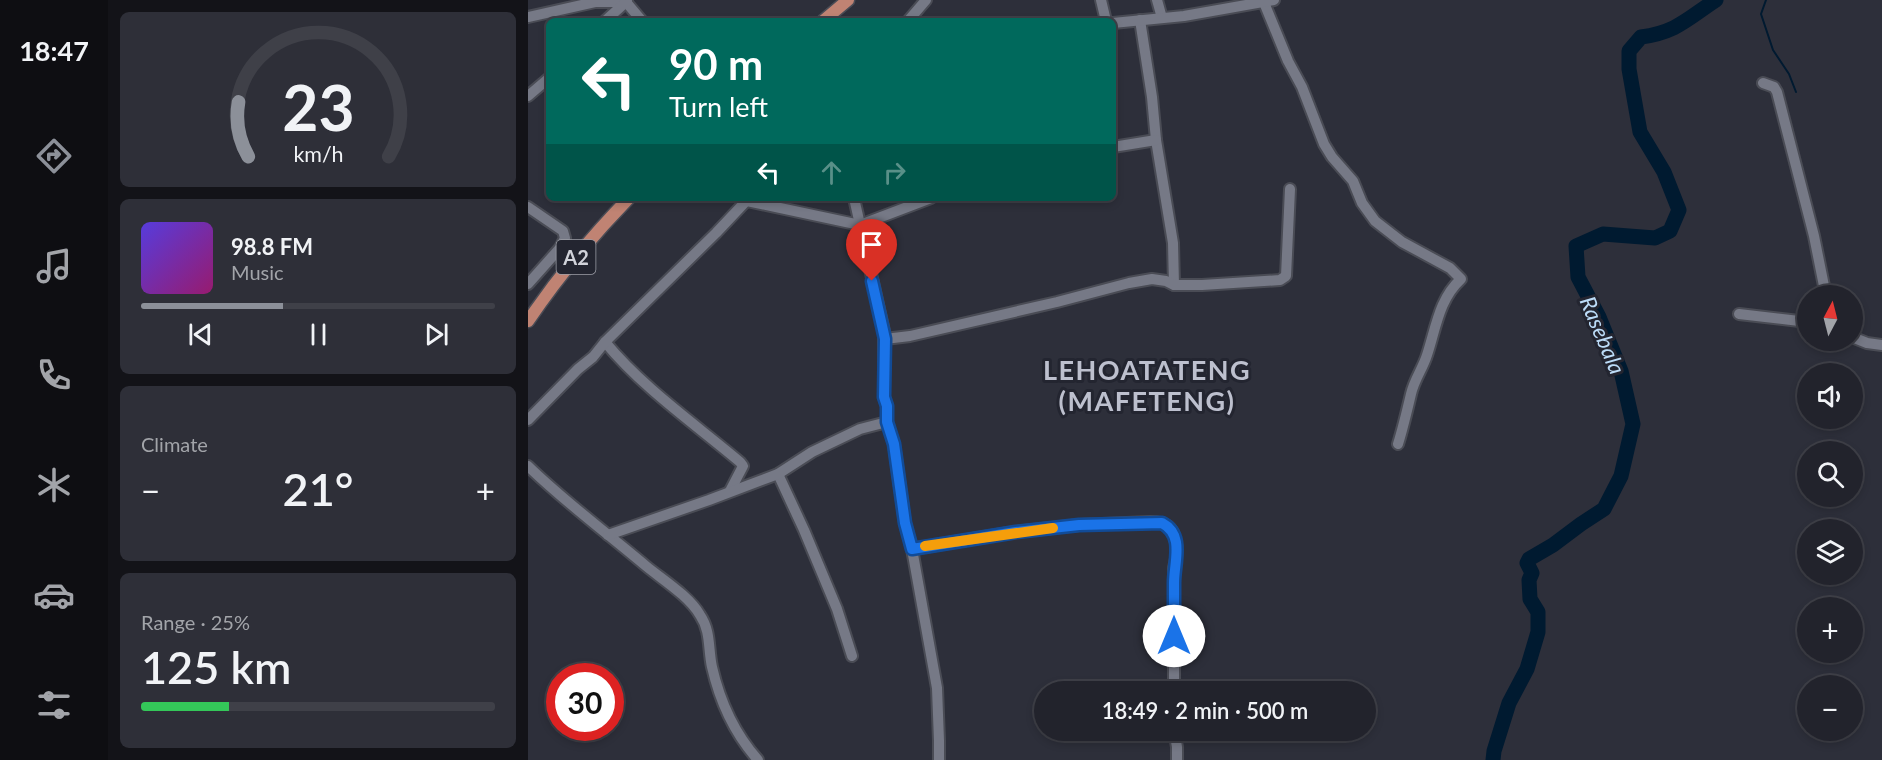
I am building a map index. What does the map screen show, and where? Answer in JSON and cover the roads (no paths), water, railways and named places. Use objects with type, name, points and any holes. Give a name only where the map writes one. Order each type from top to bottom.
[{"type":"main road","points":[[827,18],[848,0]]},
{"type":"main road","name":"A2","points":[[528,321],[545,295],[584,247],[626,201]]},
{"type":"street","points":[[911,18],[926,0]]},
{"type":"street","points":[[1101,0],[1105,18]]},
{"type":"street","points":[[1157,0],[1162,18]]},
{"type":"street","points":[[528,17],[595,2],[622,1],[639,18]]},
{"type":"street","points":[[608,18],[622,1]]},
{"type":"street","points":[[1116,23],[1184,16],[1267,1],[1288,61],[1302,87],[1324,144],[1353,182],[1362,203],[1375,221],[1402,242],[1450,268],[1461,279],[1449,292],[1433,329],[1432,340],[1411,394],[1408,413],[1398,444]]},
{"type":"street","points":[[1140,20],[1173,243],[1174,285]]},
{"type":"street","points":[[528,96],[546,81]]},
{"type":"street","points":[[1763,83],[1774,87],[1777,92],[1814,236],[1824,285]]},
{"type":"street","points":[[1116,147],[1156,140]]},
{"type":"street","points":[[885,339],[910,336],[1152,279],[1174,285],[1274,282],[1286,276],[1290,189]]},
{"type":"street","points":[[528,420],[716,234],[746,201]]},
{"type":"street","points":[[757,201],[860,225],[923,201]]},
{"type":"street","points":[[855,201],[885,339],[884,397],[887,406],[887,422],[894,444],[905,523],[912,549],[937,688],[939,760]]},
{"type":"street","points":[[528,207],[562,231],[565,238],[560,248],[528,284]]},
{"type":"street","points":[[1739,314],[1797,321]]},
{"type":"street","points":[[1863,341],[1882,345]]},
{"type":"street","points":[[605,342],[653,389],[740,462],[743,466],[730,491]]},
{"type":"street","points":[[608,536],[778,474],[812,452],[860,429],[887,422]]},
{"type":"street","points":[[528,466],[698,611],[706,623],[711,647],[711,664],[730,719],[747,749],[758,760]]},
{"type":"street","points":[[778,474],[837,609],[852,656]]},
{"type":"street","points":[[912,549],[1016,532],[1079,525],[1150,522],[1169,526],[1175,539],[1178,556],[1174,568],[1174,681]]},
{"type":"street","points":[[1176,741],[1177,760]]},
{"type":"waterway","name":"Rasebala","points":[[1493,760],[1509,703],[1527,669],[1538,632],[1538,612],[1530,599],[1529,580],[1532,573],[1527,563],[1529,559],[1604,509],[1621,476],[1633,424],[1621,371],[1599,317],[1578,277],[1576,246],[1603,234],[1655,238],[1670,231],[1679,210],[1664,172],[1640,132],[1629,69],[1629,51],[1641,37],[1673,28],[1716,0]]},
{"type":"waterway","points":[[1766,0],[1761,14],[1773,50],[1789,74],[1796,92]]},
{"type":"district","name":"LEHOATATENG (MAFETENG)","points":[[1147,384]]}]
